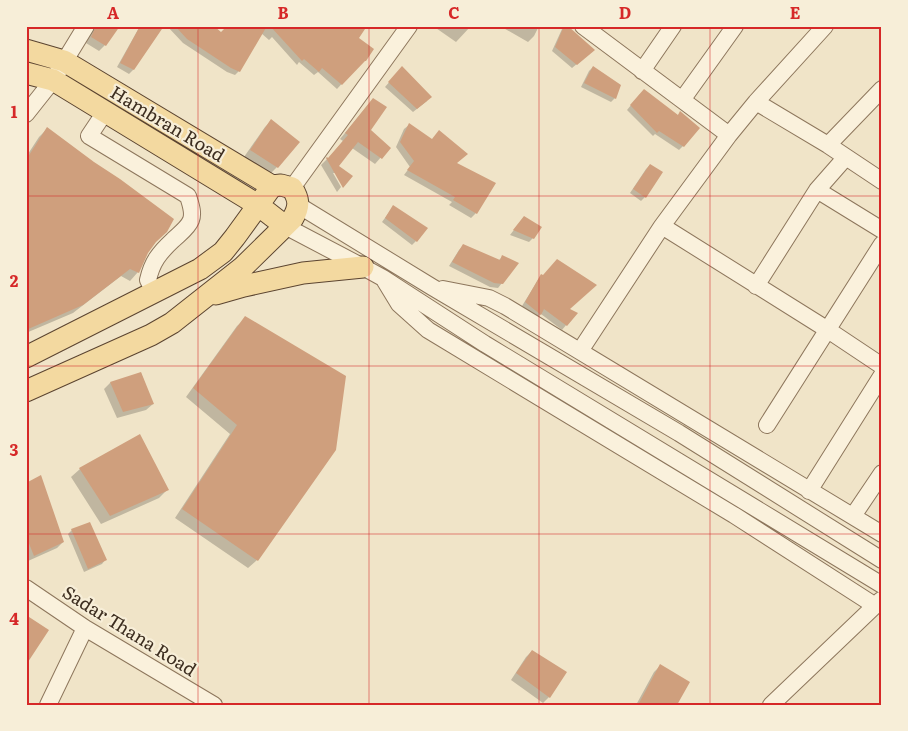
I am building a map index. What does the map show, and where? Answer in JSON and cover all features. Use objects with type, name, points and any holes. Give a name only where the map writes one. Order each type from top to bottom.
[{"type":"main road","name":"Hambran Road","points":[[26,50],[64,61],[287,193]]},
{"type":"main road","name":"Hambran Road","points":[[26,73],[53,80],[258,205],[285,226]]},
{"type":"main road","points":[[26,357],[200,269],[223,252],[258,205],[287,193],[296,212],[293,218],[243,267],[172,323],[151,335],[26,391]]},
{"type":"main road","points":[[204,297],[302,273],[363,267]]},
{"type":"street","points":[[26,114],[53,80],[86,26]]},
{"type":"street","points":[[409,26],[287,193],[432,287],[688,438],[882,560]]},
{"type":"street","points":[[583,26],[729,135]]},
{"type":"street","points":[[642,71],[673,26]]},
{"type":"street","points":[[682,100],[735,26]]},
{"type":"street","points":[[580,351],[662,226],[729,135],[756,102],[826,26]]},
{"type":"street","points":[[828,145],[882,89]]},
{"type":"street","points":[[756,102],[882,180]]},
{"type":"street","points":[[105,112],[89,136],[188,196],[192,209],[192,219],[184,230],[157,257],[151,267],[148,280],[154,292]]},
{"type":"street","points":[[756,286],[817,190],[846,157]]},
{"type":"street","points":[[817,190],[882,230]]},
{"type":"street","points":[[285,226],[383,278],[880,597]]},
{"type":"street","points":[[662,226],[882,366]]},
{"type":"street","points":[[767,425],[882,244]]},
{"type":"street","points":[[383,278],[399,304],[428,330],[734,515],[880,597]]},
{"type":"street","points":[[432,287],[489,298],[505,306],[882,534]]},
{"type":"street","points":[[809,491],[882,375]]},
{"type":"street","points":[[854,516],[882,473]]},
{"type":"street","name":"Sadar Thana Road","points":[[26,588],[85,628],[214,705]]},
{"type":"street","points":[[770,705],[880,597]]},
{"type":"street","points":[[48,705],[85,628]]},
{"type":"building","points":[[96,26],[120,26],[106,46],[91,37]]},
{"type":"building","points":[[140,26],[164,26],[134,70],[120,63]]},
{"type":"building","points":[[175,26],[214,26],[221,32],[227,26],[267,26],[240,72],[187,39]]},
{"type":"building","points":[[270,26],[367,26],[359,38],[374,49],[366,61],[342,85],[322,68],[319,72],[304,59],[302,61]]},
{"type":"building","points":[[564,26],[568,26],[595,50],[577,65],[555,47]]},
{"type":"building","points":[[402,66],[432,97],[417,109],[388,82]]},
{"type":"building","points":[[593,66],[621,85],[616,99],[584,83]]},
{"type":"building","points":[[644,89],[678,115],[680,111],[700,128],[684,147],[659,131],[657,133],[630,105]]},
{"type":"building","points":[[373,98],[387,107],[371,130],[391,148],[382,159],[358,142],[339,166],[353,176],[343,188],[326,158],[348,135],[345,133]]},
{"type":"building","points":[[271,119],[300,142],[278,168],[250,150]]},
{"type":"building","points":[[409,123],[432,139],[439,130],[468,154],[457,163],[496,183],[477,214],[453,200],[455,197],[407,170],[414,161],[400,142]]},
{"type":"building","points":[[47,127],[174,219],[167,232],[148,253],[139,273],[130,269],[83,305],[26,330],[26,160]]},
{"type":"building","points":[[650,164],[663,172],[646,198],[633,189]]},
{"type":"building","points":[[393,205],[428,228],[417,242],[385,218]]},
{"type":"building","points":[[524,216],[542,227],[534,239],[513,230]]},
{"type":"building","points":[[463,244],[500,260],[502,255],[519,263],[503,284],[494,283],[452,262]]},
{"type":"building","points":[[557,259],[597,285],[570,309],[578,313],[567,326],[544,309],[541,315],[525,302],[541,274],[543,275]]},
{"type":"building","points":[[245,316],[346,376],[336,450],[258,561],[182,509],[237,425],[193,388]]},
{"type":"building","points":[[141,372],[154,404],[123,412],[110,382]]},
{"type":"building","points":[[140,434],[169,490],[110,516],[79,468]]},
{"type":"building","points":[[41,475],[64,542],[34,556],[26,536],[26,483]]},
{"type":"building","points":[[90,522],[107,560],[88,569],[71,529]]},
{"type":"building","points":[[26,615],[49,630],[26,665]]},
{"type":"building","points":[[532,650],[567,672],[550,698],[516,673]]},
{"type":"building","points":[[660,664],[690,682],[677,705],[638,705]]}]
